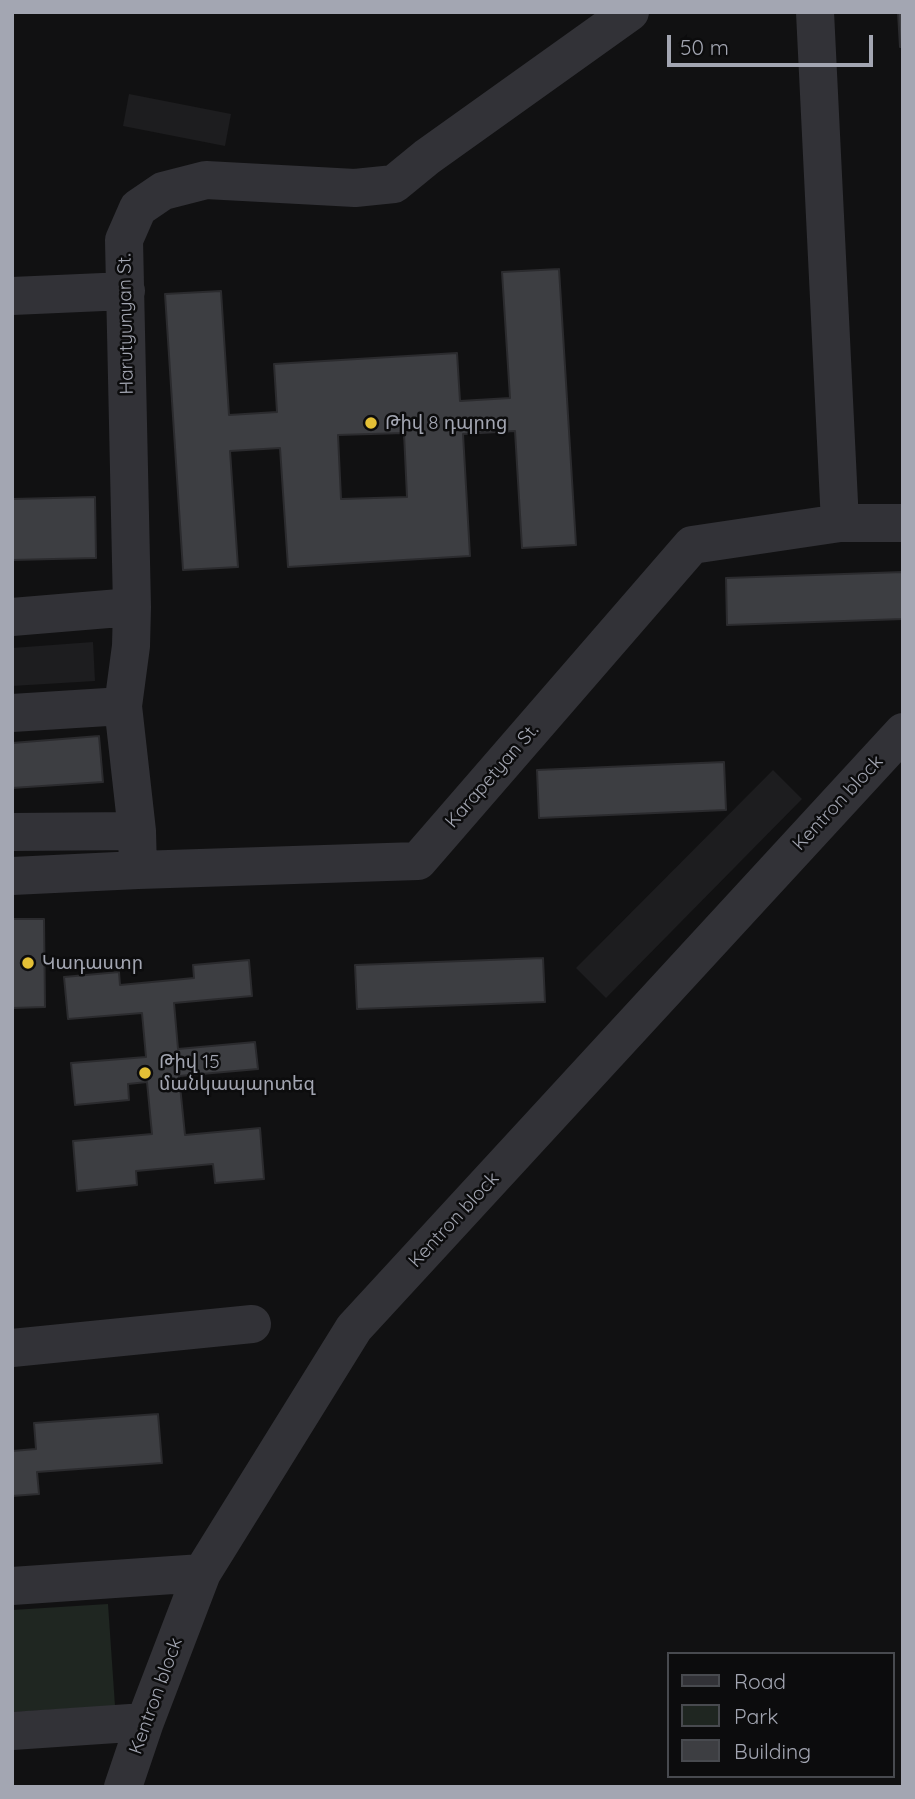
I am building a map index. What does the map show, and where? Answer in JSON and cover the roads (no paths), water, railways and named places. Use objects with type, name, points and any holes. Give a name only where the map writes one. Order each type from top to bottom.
[{"type":"street","name":"Harutyunyan St.","points":[[138,870],[137,831],[123,706],[131,646],[132,607],[124,240],[138,208],[163,191],[206,180],[355,187],[394,184],[427,157],[629,12]]},
{"type":"street","points":[[815,12],[840,523]]},
{"type":"street","points":[[12,296],[125,291]]},
{"type":"street","name":"Karapetyan St.","points":[[12,876],[418,861],[692,545],[840,523],[903,523]]},
{"type":"street","points":[[12,617],[132,607]]},
{"type":"street","points":[[12,713],[123,706]]},
{"type":"street","name":"Kentron block","points":[[123,1787],[202,1573],[354,1328],[903,732]]},
{"type":"street","points":[[12,832],[137,831]]},
{"type":"street","points":[[12,1348],[252,1324]]},
{"type":"street","points":[[12,1586],[202,1573]]},
{"type":"street","points":[[12,1731],[145,1722]]},
{"type":"place","name":"Թիվ 8 դպրոց","points":[[371,423]]},
{"type":"place","name":"Կադաստր","points":[[28,963]]},
{"type":"place","name":"Թիվ 15 մանկապարտեզ","points":[[145,1073]]}]
